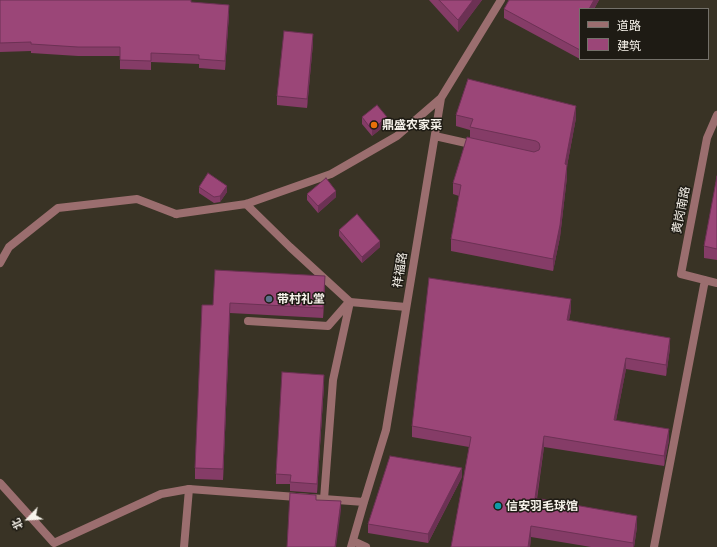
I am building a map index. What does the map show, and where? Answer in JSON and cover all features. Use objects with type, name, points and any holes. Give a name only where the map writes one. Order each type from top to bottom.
[{"type":"street","name":"祥福路","points":[[366,547],[352,544],[386,430],[441,98],[501,0]]},
{"type":"street","points":[[0,263],[9,247],[58,208],[137,198],[176,214],[246,204],[331,174],[397,136],[441,98]]},
{"type":"street","name":"黄岗南路","points":[[717,115],[707,138],[681,274],[717,283]]},
{"type":"street","points":[[435,136],[481,146]]},
{"type":"street","points":[[246,204],[350,302],[406,307]]},
{"type":"street","points":[[654,547],[705,280]]},
{"type":"street","points":[[248,321],[328,326],[350,302]]},
{"type":"street","points":[[324,499],[333,380],[350,302]]},
{"type":"street","points":[[0,483],[54,545],[161,494],[189,490],[364,502]]},
{"type":"street","points":[[184,547],[189,490]]},
{"type":"building","points":[[0,0],[191,0],[191,2],[229,5],[225,61],[199,59],[199,55],[151,53],[151,61],[120,60],[120,47],[78,47],[31,44],[31,42],[0,43]]},
{"type":"building","points":[[439,0],[473,0],[458,20]]},
{"type":"building","points":[[509,0],[594,0],[590,8],[579,8],[579,49],[504,9]]},
{"type":"building","points":[[284,31],[313,34],[307,99],[277,96]]},
{"type":"building","points":[[468,79],[576,106],[565,164],[567,165],[560,225],[553,259],[451,239],[461,185],[453,183],[467,137],[534,152],[539,150],[540,147],[539,143],[536,141],[470,127],[473,119],[456,115]]},
{"type":"building","points":[[377,105],[387,117],[372,130],[362,117]]},
{"type":"building","points":[[208,173],[227,186],[220,196],[214,197],[199,187]]},
{"type":"building","points":[[717,176],[717,249],[704,246]]},
{"type":"building","points":[[326,178],[336,191],[318,206],[307,194]]},
{"type":"building","points":[[357,214],[380,241],[362,257],[339,230]]},
{"type":"building","points":[[215,270],[325,276],[323,308],[230,303],[223,469],[195,468],[202,305],[213,305]]},
{"type":"building","points":[[429,278],[571,299],[567,320],[670,338],[666,365],[626,358],[614,420],[669,429],[664,456],[544,436],[535,498],[637,516],[633,543],[531,526],[528,547],[451,547],[471,437],[412,426]]},
{"type":"building","points":[[282,372],[324,375],[317,484],[290,482],[291,475],[276,474]]},
{"type":"building","points":[[390,456],[462,468],[428,534],[368,524]]},
{"type":"building","points":[[290,493],[316,495],[316,500],[341,501],[335,547],[287,547]]},
{"type":"place","name":"鼎盛农家菜","points":[[374,125]]},
{"type":"place","name":"带村礼堂","points":[[269,299]]},
{"type":"place","name":"信安羽毛球馆","points":[[498,506]]}]
